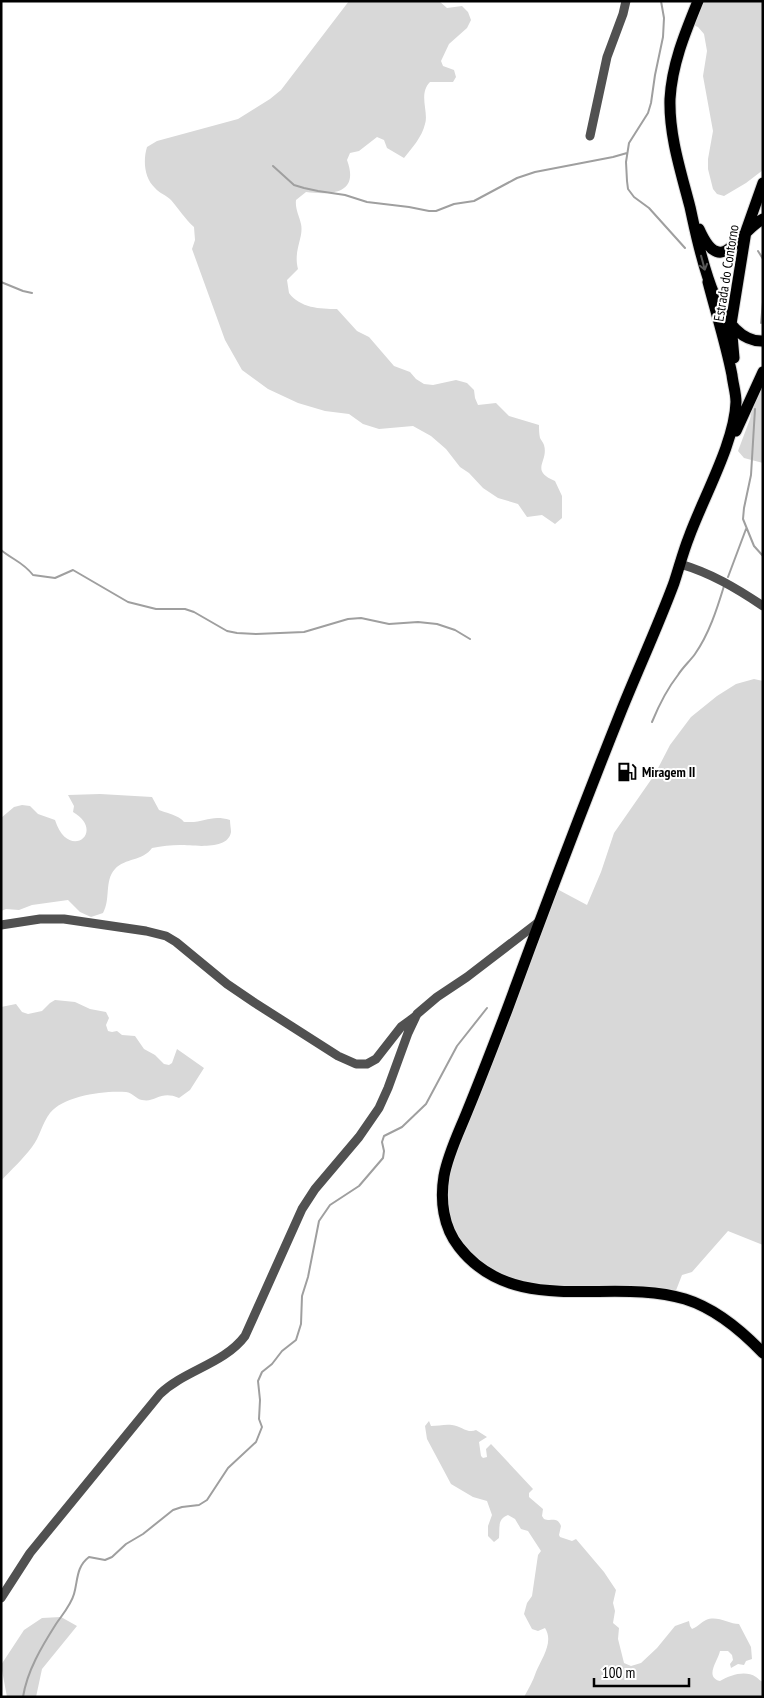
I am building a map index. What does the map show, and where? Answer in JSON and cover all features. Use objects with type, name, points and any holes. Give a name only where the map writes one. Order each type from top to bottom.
[{"type":"main road","points":[[698,1],[679,50],[672,82],[670,119],[695,235],[730,364],[736,400],[733,421],[724,452]]},
{"type":"main road","name":"Estrada do Contorno","points":[[736,400],[731,324],[746,231],[763,183]]},
{"type":"main road","points":[[690,209],[703,239],[708,246],[716,251],[724,252],[732,248],[746,231],[763,219]]},
{"type":"main road","points":[[708,282],[731,324],[738,332],[746,338],[763,341]]},
{"type":"main road","points":[[763,372],[724,452],[689,536],[680,564],[540,921],[445,1171],[442,1192],[444,1212],[450,1234],[458,1247],[475,1264],[506,1282],[551,1291],[648,1292],[684,1298],[723,1318],[763,1353]]},
{"type":"street","points":[[590,136],[607,57],[626,1]]},
{"type":"street","points":[[680,564],[712,575],[732,585],[763,606]]},
{"type":"street","points":[[1,926],[40,920],[64,919],[146,931],[166,936],[227,984],[338,1056],[350,1062],[367,1064],[376,1059],[401,1028],[437,997],[540,921]]},
{"type":"street","points":[[1,1598],[30,1553],[160,1394],[181,1377],[231,1350],[245,1336],[302,1209],[364,1131],[379,1108],[417,1014]]},
{"type":"shaded area","points":[[349,1],[439,1],[447,8],[462,6],[468,12],[471,20],[467,28],[449,44],[441,61],[443,66],[454,70],[456,77],[453,82],[430,82],[424,97],[426,119],[424,129],[404,158],[387,148],[384,140],[377,137],[359,151],[350,153],[347,160],[350,172],[346,186],[333,192],[306,192],[296,200],[302,229],[297,256],[298,269],[287,280],[289,293],[299,302],[311,307],[337,309],[357,331],[369,337],[394,366],[410,372],[424,384],[433,385],[456,380],[467,383],[474,390],[478,405],[496,403],[509,416],[539,425],[540,438],[545,451],[541,469],[547,477],[555,481],[562,496],[562,518],[555,524],[542,515],[527,517],[518,504],[498,498],[483,488],[469,473],[460,467],[446,449],[431,436],[413,426],[379,429],[363,424],[349,414],[325,411],[298,403],[268,389],[242,370],[225,340],[192,249],[195,240],[194,227],[171,200],[151,184],[147,174],[145,157],[147,147],[157,141],[238,119],[281,90]]},
{"type":"shaded area","points":[[701,1],[763,1],[763,170],[724,196],[717,194],[713,189],[708,169],[713,131],[703,76],[707,51],[704,34],[698,27],[693,25]]},
{"type":"shaded area","points":[[763,377],[763,463],[744,458],[738,451],[750,419],[755,394]]},
{"type":"shaded area","points":[[754,679],[763,681],[763,1245],[728,1231],[692,1272],[682,1275],[675,1293],[524,1284],[474,1262],[447,1222],[446,1177],[557,889],[587,905],[601,872],[614,833],[655,774],[670,745],[691,717],[717,696],[736,684]]},
{"type":"shaded area","points":[[100,794],[152,797],[159,810],[176,816],[184,822],[213,818],[230,820],[231,832],[224,842],[209,846],[173,845],[152,848],[144,855],[119,865],[112,874],[108,885],[107,902],[103,913],[91,917],[80,912],[68,900],[32,905],[19,910],[6,909],[1,911],[1,818],[14,807],[30,806],[38,814],[55,820],[61,833],[68,839],[75,841],[82,839],[86,834],[86,828],[83,820],[73,812],[74,806],[68,795]]},
{"type":"shaded area","points":[[55,1000],[75,1002],[90,1009],[106,1012],[109,1018],[106,1025],[108,1031],[117,1031],[122,1035],[135,1036],[144,1049],[155,1055],[164,1064],[169,1065],[172,1063],[177,1049],[204,1068],[190,1090],[179,1098],[167,1095],[151,1100],[142,1100],[126,1092],[107,1092],[85,1095],[64,1102],[50,1113],[32,1147],[1,1181],[1,1007],[16,1004],[22,1012],[28,1014],[42,1011]]},
{"type":"shaded area","points":[[429,1421],[431,1426],[452,1425],[470,1431],[476,1430],[487,1437],[479,1442],[481,1456],[483,1458],[487,1457],[486,1449],[491,1444],[533,1489],[529,1493],[529,1497],[543,1509],[542,1516],[544,1519],[558,1521],[561,1526],[560,1537],[572,1541],[576,1539],[604,1572],[616,1590],[613,1603],[615,1611],[613,1623],[619,1628],[618,1639],[624,1663],[631,1666],[641,1663],[657,1648],[675,1626],[689,1621],[692,1629],[704,1621],[719,1619],[739,1624],[751,1647],[752,1659],[746,1661],[744,1665],[738,1664],[731,1668],[732,1655],[728,1651],[720,1651],[713,1668],[713,1676],[720,1681],[738,1674],[752,1675],[763,1682],[763,1697],[524,1697],[548,1644],[545,1628],[538,1631],[532,1629],[524,1614],[527,1603],[532,1596],[538,1555],[541,1551],[528,1531],[521,1529],[515,1519],[508,1515],[501,1521],[499,1538],[494,1542],[488,1536],[488,1526],[492,1515],[487,1501],[473,1497],[451,1484],[427,1439],[425,1426]]},
{"type":"shaded area","points":[[61,1617],[77,1626],[42,1669],[36,1697],[7,1697],[1,1665],[24,1630],[42,1618]]},
{"type":"waterway","points":[[661,1],[664,18],[663,37],[651,103],[648,113],[629,143],[626,162],[627,181],[628,189],[634,197],[649,208],[685,248]]},
{"type":"waterway","points":[[273,166],[294,185],[304,188],[345,195],[367,202],[436,211],[454,204],[474,201],[517,178],[535,172],[627,153]]},
{"type":"waterway","points":[[758,251],[763,259]]},
{"type":"waterway","points":[[1,282],[32,293]]},
{"type":"waterway","points":[[761,323],[763,302]]},
{"type":"waterway","points":[[755,409],[751,475],[743,519],[754,546],[763,556]]},
{"type":"waterway","points":[[728,577],[746,529]]},
{"type":"waterway","points":[[1,550],[22,564],[33,575],[55,578],[73,570],[128,602],[156,609],[185,609],[194,612],[227,631],[237,633],[304,632],[348,619],[361,618],[389,624],[418,622],[437,624],[455,630],[470,639]]},
{"type":"waterway","points":[[652,722],[670,686],[695,654],[704,638],[724,586]]},
{"type":"waterway","points":[[23,1697],[36,1659],[73,1598],[78,1574],[85,1561],[89,1557],[105,1560],[112,1557],[126,1544],[143,1534],[173,1510],[199,1505],[207,1500],[228,1468],[256,1442],[262,1427],[259,1419],[258,1381],[262,1372],[272,1364],[282,1351],[296,1340],[301,1324],[302,1296],[308,1277],[319,1221],[330,1205],[359,1186],[383,1158],[382,1142],[384,1136],[402,1127],[426,1104],[457,1046],[487,1008]]},
{"type":"place","name":"Miragem II","points":[[627,772]]}]
